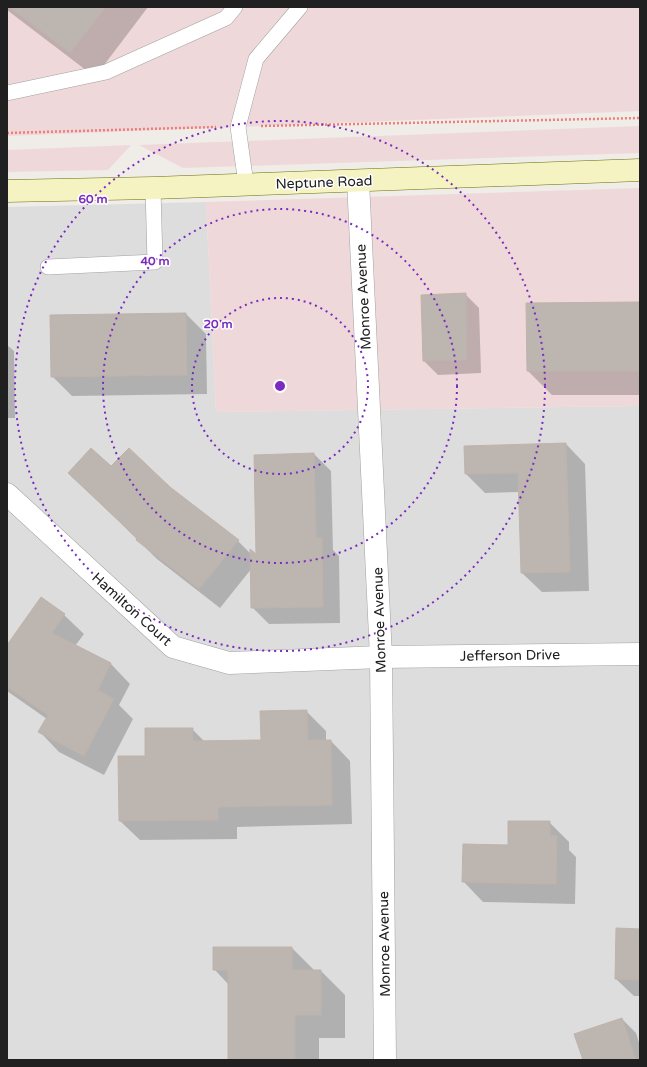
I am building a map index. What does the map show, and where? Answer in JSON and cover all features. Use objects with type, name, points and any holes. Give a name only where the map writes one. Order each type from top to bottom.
[{"type":"main road","name":"Neptune Road","points":[[7,191],[153,188],[640,170]]},
{"type":"street","name":"Monroe Avenue","points":[[358,181],[381,656],[385,1060]]},
{"type":"street","name":"Hamilton Court","points":[[7,494],[173,647],[229,663],[381,656]]},
{"type":"street","name":"Jefferson Drive","points":[[381,656],[640,654]]},
{"type":"lane","points":[[7,93],[106,72],[226,18],[235,7]]},
{"type":"lane","points":[[246,184],[238,127],[256,59],[300,7]]},
{"type":"lane","points":[[48,267],[155,262],[153,188]]},
{"type":"path","points":[[262,126],[640,118]]},
{"type":"path","points":[[7,133],[222,127]]},
{"type":"shaded area","points":[[7,7],[640,7],[640,111],[7,136]]},
{"type":"shaded area","points":[[640,126],[640,153],[183,168],[139,145]]},
{"type":"shaded area","points":[[131,145],[108,170],[7,172],[7,150]]},
{"type":"shaded area","points":[[640,188],[640,406],[216,412],[206,202]]},
{"type":"shaded area","points":[[206,202],[216,412],[640,406],[640,1060],[7,1060],[7,207]]},
{"type":"building","points":[[9,7],[106,7],[70,53]]},
{"type":"building","points":[[466,293],[467,360],[423,361],[421,295]]},
{"type":"building","points":[[640,302],[640,371],[527,371],[526,303]]},
{"type":"building","points":[[186,313],[187,375],[51,377],[50,315]]},
{"type":"building","points":[[566,443],[570,572],[521,573],[518,473],[465,474],[464,446]]},
{"type":"building","points":[[91,448],[111,466],[129,448],[170,487],[239,540],[199,589],[136,540],[137,538],[68,473]]},
{"type":"building","points":[[314,453],[316,538],[322,538],[323,607],[251,608],[250,549],[256,554],[254,455]]},
{"type":"building","points":[[41,597],[65,614],[52,633],[111,663],[98,690],[114,699],[84,756],[38,732],[48,715],[7,687],[7,645]]},
{"type":"building","points":[[307,710],[308,740],[331,740],[332,805],[218,807],[218,820],[119,821],[118,756],[145,756],[145,728],[193,728],[193,741],[261,740],[260,711]]},
{"type":"building","points":[[508,821],[550,821],[550,836],[557,836],[556,884],[462,882],[463,844],[508,845]]},
{"type":"building","points":[[616,928],[640,929],[640,980],[615,979]]},
{"type":"building","points":[[213,947],[292,947],[292,970],[321,970],[321,1015],[295,1015],[295,1060],[228,1060],[228,970],[213,970]]},
{"type":"building","points":[[622,1018],[636,1060],[583,1060],[574,1034]]}]
